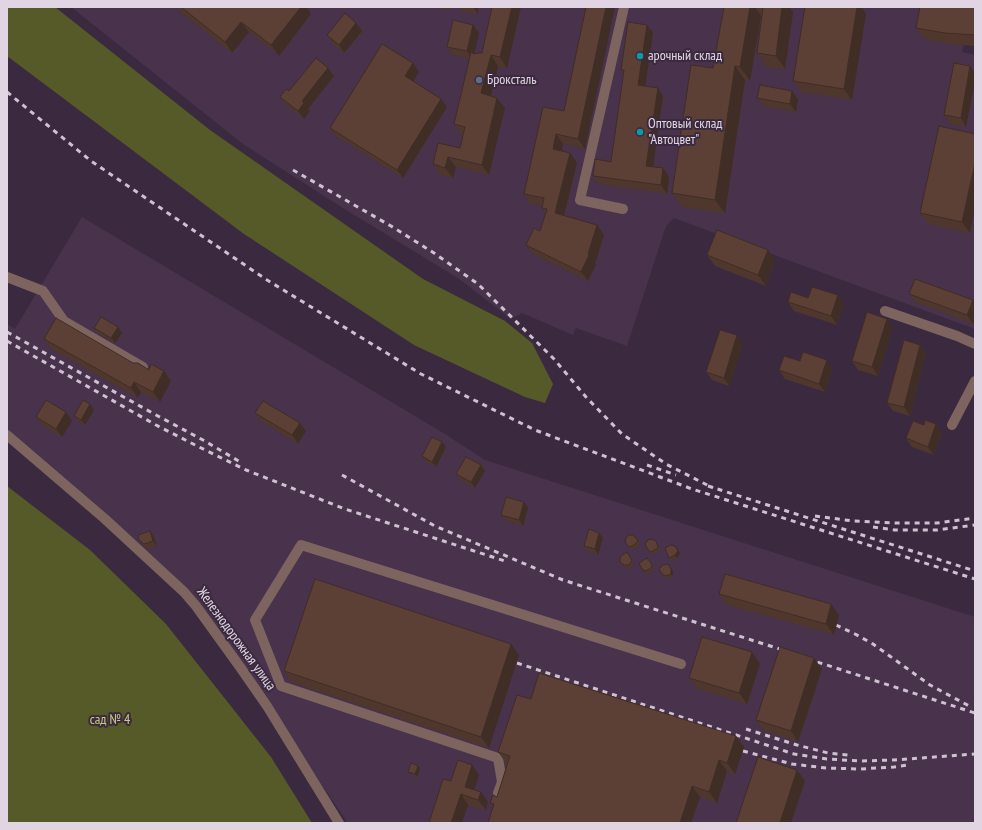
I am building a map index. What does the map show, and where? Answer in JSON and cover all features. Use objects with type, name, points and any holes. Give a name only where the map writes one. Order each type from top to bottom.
[{"type":"street","points":[[623,210],[580,200],[624,7]]},
{"type":"street","points":[[7,277],[43,291],[64,321],[143,367]]},
{"type":"street","points":[[885,311],[957,336],[975,344]]},
{"type":"street","points":[[952,425],[975,381]]},
{"type":"street","name":"Железнодорожная улица","points":[[7,434],[105,519],[184,592],[196,606],[267,706],[339,823]]},
{"type":"street","points":[[495,804],[502,782],[498,758],[281,686],[255,620],[301,545],[681,664]]},
{"type":"shaded area","points":[[71,7],[972,7],[962,52],[975,55],[975,329],[674,218],[666,226],[627,346],[576,328],[573,335],[522,313],[511,319],[458,278],[346,210],[243,144]]},
{"type":"shaded area","points":[[82,217],[445,434],[485,460],[975,617],[975,823],[348,823],[267,706],[170,579],[7,435],[7,324],[15,329]]},
{"type":"green space","points":[[7,7],[55,7],[210,130],[423,279],[505,321],[532,343],[553,384],[545,403],[525,397],[414,345],[244,234],[7,56]]},
{"type":"green space","name":"сад № 4","points":[[7,486],[90,550],[166,624],[271,757],[312,823],[7,823]]},
{"type":"building","points":[[181,7],[301,7],[271,45],[241,22],[225,42]]},
{"type":"building","points":[[492,7],[512,7],[500,57],[491,55],[481,93],[497,98],[482,165],[448,157],[445,168],[433,164],[438,143],[460,148],[465,127],[454,124],[471,52],[474,54],[482,53]]},
{"type":"building","points":[[586,7],[606,7],[578,139],[556,134],[553,149],[570,153],[555,213],[597,225],[588,254],[589,255],[581,272],[526,245],[534,228],[540,231],[547,209],[542,208],[544,198],[524,194],[543,107],[564,111]]},
{"type":"building","points":[[724,7],[750,7],[740,67],[735,66],[715,200],[672,193],[691,65],[713,68]]},
{"type":"building","points":[[763,7],[782,7],[776,56],[757,53]]},
{"type":"building","points":[[805,7],[857,7],[844,89],[793,81]]},
{"type":"building","points":[[920,7],[975,7],[975,35],[945,33],[916,28]]},
{"type":"building","points":[[345,13],[356,23],[339,45],[327,35]]},
{"type":"building","points":[[453,20],[473,25],[467,51],[447,47]]},
{"type":"building","points":[[628,22],[647,25],[638,85],[658,88],[646,166],[663,168],[661,185],[593,176],[595,159],[611,162],[624,70],[621,70]]},
{"type":"building","points":[[382,44],[413,63],[405,76],[441,99],[397,170],[330,128]]},
{"type":"building","points":[[316,58],[328,68],[302,101],[304,103],[298,111],[280,97],[286,89],[289,91]]},
{"type":"building","points":[[954,63],[970,66],[961,118],[944,115]]},
{"type":"building","points":[[760,85],[792,91],[790,104],[757,98]]},
{"type":"building","points":[[939,126],[975,134],[975,163],[962,222],[920,213]]},
{"type":"building","points":[[717,230],[768,250],[758,275],[707,255]]},
{"type":"building","points":[[915,279],[973,300],[967,315],[909,294]]},
{"type":"building","points":[[812,287],[838,295],[831,316],[788,302],[791,292],[808,298]]},
{"type":"building","points":[[867,312],[887,319],[872,367],[852,361]]},
{"type":"building","points":[[101,317],[118,327],[111,338],[94,328]]},
{"type":"building","points":[[56,318],[133,363],[138,363],[149,370],[151,364],[164,371],[153,392],[134,382],[131,388],[44,339]]},
{"type":"building","points":[[720,330],[737,335],[724,378],[706,372]]},
{"type":"building","points":[[904,340],[920,345],[904,407],[887,403]]},
{"type":"building","points":[[803,352],[827,360],[819,384],[779,370],[784,356],[800,361]]},
{"type":"building","points":[[46,400],[66,412],[56,429],[36,417]]},
{"type":"building","points":[[83,400],[90,404],[81,420],[74,416]]},
{"type":"building","points":[[263,401],[300,423],[292,435],[255,413]]},
{"type":"building","points":[[925,420],[936,424],[928,447],[906,438],[913,421],[924,425]]},
{"type":"building","points":[[432,437],[442,442],[432,462],[422,456]]},
{"type":"building","points":[[466,457],[481,465],[471,482],[456,474]]},
{"type":"building","points":[[506,497],[524,502],[519,520],[501,515]]},
{"type":"building","points":[[589,529],[599,533],[595,549],[584,546]]},
{"type":"building","points":[[150,531],[153,541],[144,544],[139,540],[138,535]]},
{"type":"building","points":[[629,535],[633,535],[638,541],[629,547],[625,542]]},
{"type":"building","points":[[651,539],[656,541],[658,547],[650,552],[645,544]]},
{"type":"building","points":[[671,545],[675,546],[678,551],[675,555],[669,558],[665,548]]},
{"type":"building","points":[[627,552],[632,561],[628,565],[624,565],[620,562],[620,559],[621,556]]},
{"type":"building","points":[[647,558],[652,567],[645,571],[639,563]]},
{"type":"building","points":[[668,564],[671,569],[671,574],[666,576],[662,574],[659,569],[663,565]]},
{"type":"building","points":[[725,574],[831,604],[826,624],[719,594]]},
{"type":"building","points":[[315,579],[511,644],[481,737],[284,671]]},
{"type":"building","points":[[702,637],[752,652],[739,693],[689,678]]},
{"type":"building","points":[[780,647],[814,658],[791,731],[756,720]]},
{"type":"building","points":[[539,673],[736,736],[727,763],[719,760],[709,792],[692,786],[680,823],[488,823],[494,804],[490,803],[493,795],[497,797],[510,756],[498,752],[517,695],[531,699]]},
{"type":"building","points":[[758,757],[797,770],[780,823],[736,823]]},
{"type":"building","points":[[458,760],[472,765],[465,787],[481,792],[478,800],[461,794],[451,823],[429,823],[443,779],[451,781]]},
{"type":"building","points":[[411,763],[418,766],[415,774],[408,772]]},
{"type":"railway","points":[[7,92],[91,161],[267,280],[421,374],[535,430],[692,489],[975,579]]},
{"type":"railway","points":[[293,170],[391,226],[434,253],[478,284],[554,359],[586,397],[622,434],[666,464],[713,488]]},
{"type":"railway","points":[[7,332],[242,463]]},
{"type":"railway","points":[[7,341],[156,425],[246,470],[345,509],[508,562]]},
{"type":"railway","points":[[647,465],[676,475]]},
{"type":"railway","points":[[342,475],[435,526],[563,580],[789,652]]},
{"type":"railway","points":[[708,486],[975,571]]},
{"type":"railway","points":[[815,516],[853,521],[895,523],[937,523],[975,518]]},
{"type":"railway","points":[[873,527],[895,530],[937,530],[975,525]]},
{"type":"railway","points":[[836,625],[873,644],[930,685],[971,707]]},
{"type":"railway","points":[[808,659],[975,713]]},
{"type":"railway","points":[[517,663],[794,754],[827,759],[860,761],[975,754]]},
{"type":"railway","points":[[746,729],[828,753],[848,755]]},
{"type":"railway","points":[[743,751],[792,764],[826,768],[860,769],[908,765]]},
{"type":"place","name":"арочный склад","points":[[640,56]]},
{"type":"place","name":"Броксталь","points":[[479,80]]},
{"type":"place","name":"Оптовый склад \"Автоцвет\"","points":[[640,132]]}]
